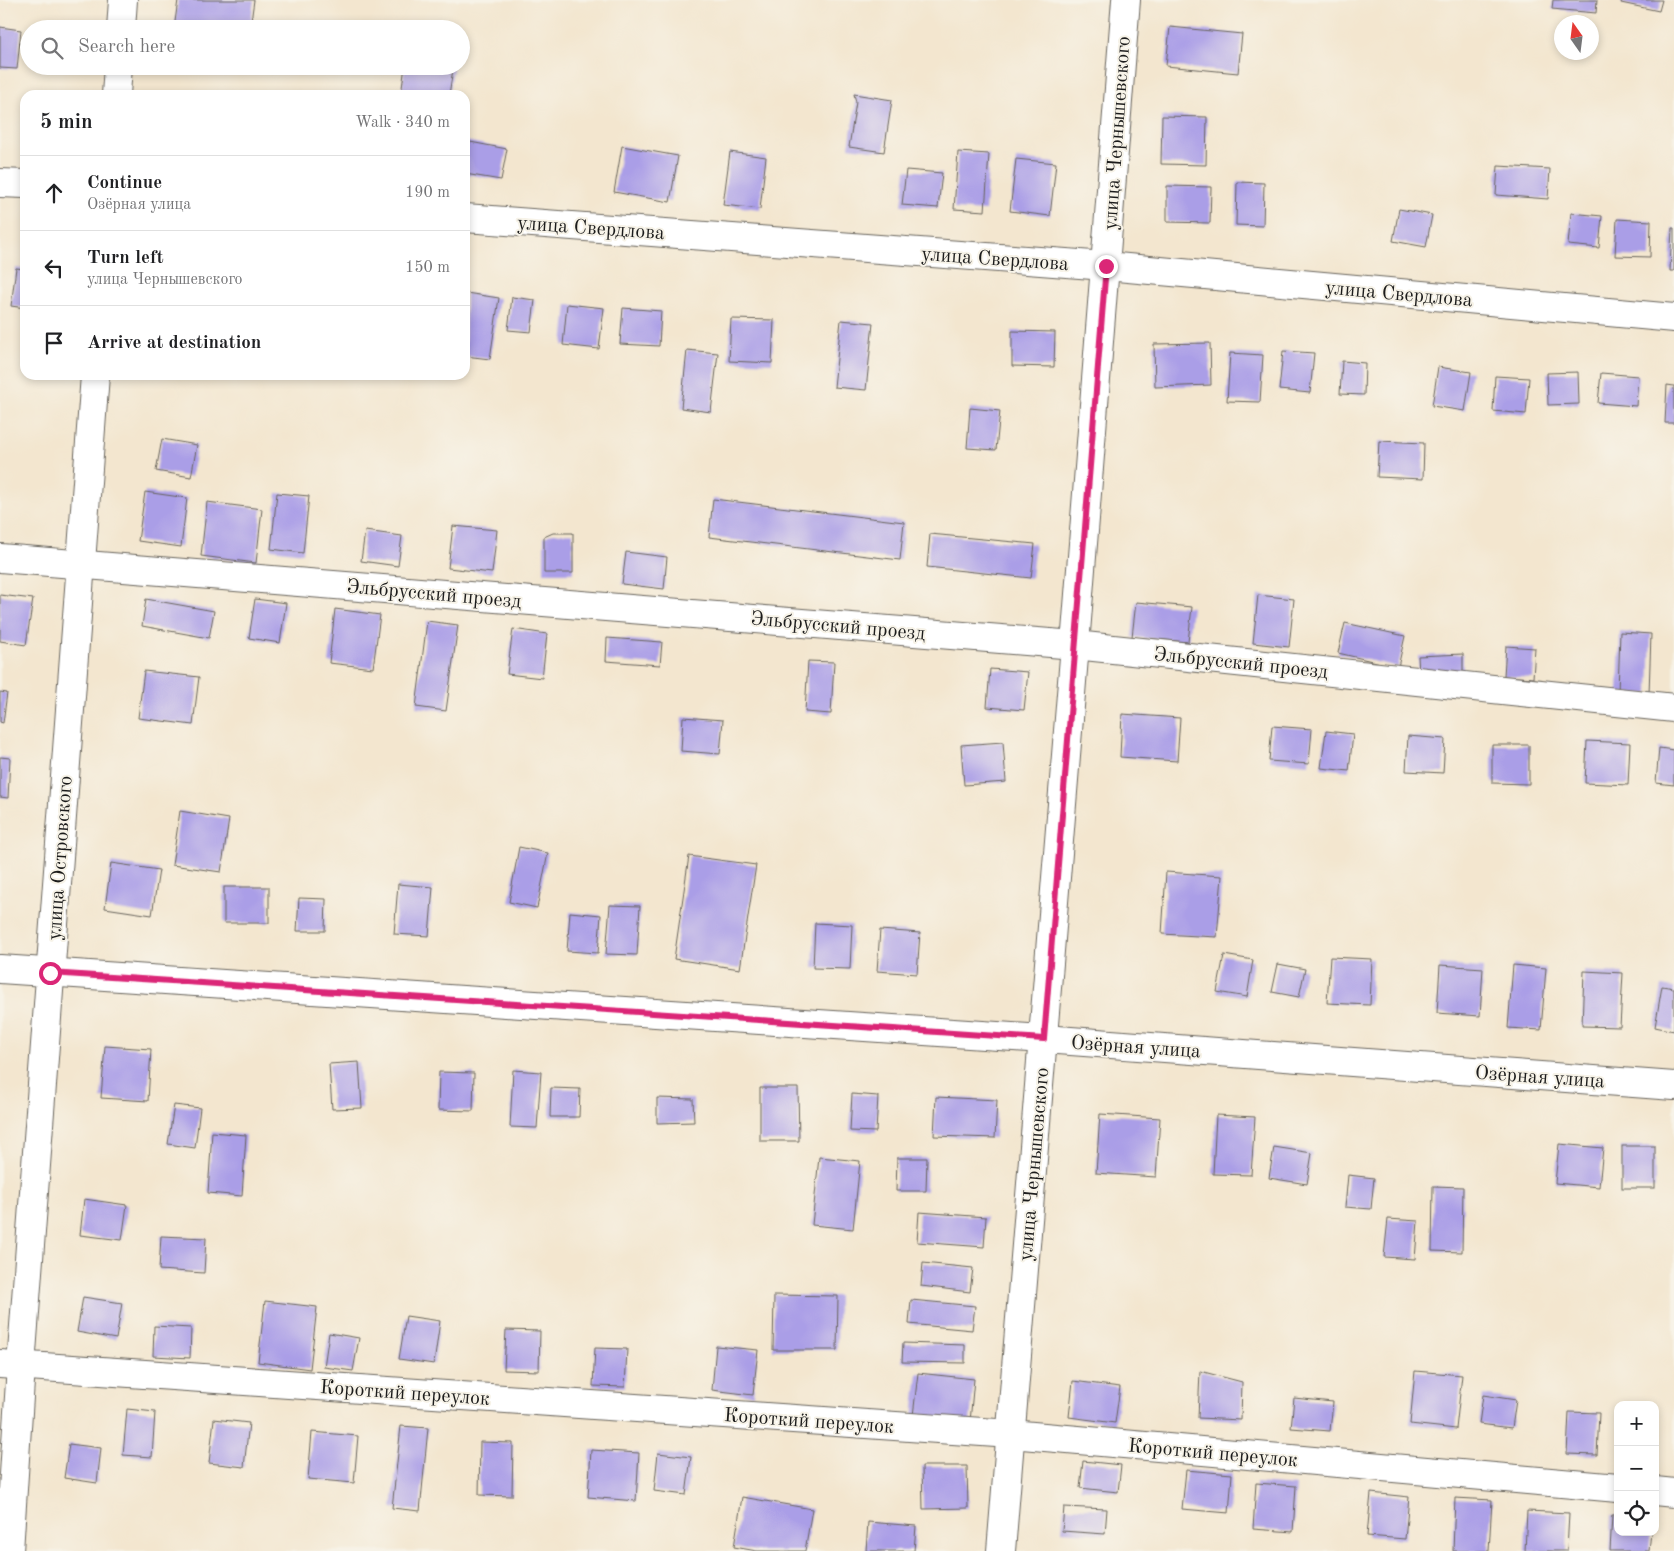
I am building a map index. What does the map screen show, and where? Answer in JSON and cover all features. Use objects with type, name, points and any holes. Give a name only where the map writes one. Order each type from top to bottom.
[{"type":"street","points":[[122,20],[123,0]]},
{"type":"street","name":"улица Чернышевского","points":[[1001,1551],[1044,1039],[1126,0]]},
{"type":"street","points":[[116,90],[117,75]]},
{"type":"street","points":[[0,183],[20,184]]},
{"type":"street","name":"улица Свердлова","points":[[470,218],[1106,266],[1674,318]]},
{"type":"street","name":"улица Островского","points":[[8,1551],[10,1365],[50,973],[95,380]]},
{"type":"street","name":"Эльбрусский проезд","points":[[0,558],[1075,645],[1674,708]]},
{"type":"street","name":"Озёрная улица","points":[[0,969],[1044,1039],[1674,1086]]},
{"type":"street","name":"Короткий переулок","points":[[10,1365],[1011,1434],[1614,1488]]},
{"type":"street","points":[[1659,1491],[1674,1493]]},
{"type":"building","points":[[178,0],[254,0],[251,20],[175,20]]},
{"type":"building","points":[[1553,0],[1597,0],[1596,13],[1552,9]]},
{"type":"building","points":[[1622,0],[1662,0],[1659,11],[1621,3]]},
{"type":"building","points":[[0,27],[20,30],[17,69],[0,68]]},
{"type":"building","points":[[1170,27],[1242,34],[1238,73],[1166,66]]},
{"type":"building","points":[[404,75],[452,75],[450,90],[402,90]]},
{"type":"building","points":[[854,94],[892,100],[884,152],[849,147],[856,102]]},
{"type":"building","points":[[1162,116],[1207,117],[1206,165],[1161,164]]},
{"type":"building","points":[[470,142],[507,149],[501,180],[470,175]]},
{"type":"building","points":[[622,146],[678,156],[670,202],[614,192]]},
{"type":"building","points":[[730,152],[766,157],[760,209],[723,205]]},
{"type":"building","points":[[958,152],[989,154],[985,211],[954,209]]},
{"type":"building","points":[[1016,159],[1056,163],[1050,216],[1010,211]]},
{"type":"building","points":[[1498,166],[1550,169],[1548,199],[1496,195]]},
{"type":"building","points":[[906,170],[942,173],[938,208],[902,205]]},
{"type":"building","points":[[1237,182],[1264,183],[1263,226],[1236,225]]},
{"type":"building","points":[[1167,186],[1211,187],[1210,223],[1167,222]]},
{"type":"building","points":[[1399,209],[1432,215],[1426,247],[1393,241]]},
{"type":"building","points":[[1571,213],[1602,216],[1599,248],[1568,245]]},
{"type":"building","points":[[1617,219],[1651,221],[1650,257],[1615,256]]},
{"type":"building","points":[[1672,228],[1674,228],[1674,271],[1670,271]]},
{"type":"building","points":[[16,268],[20,268],[20,307],[11,306]]},
{"type":"building","points":[[470,294],[499,298],[490,359],[470,357]]},
{"type":"building","points":[[512,297],[535,300],[531,332],[508,330]]},
{"type":"building","points":[[567,304],[604,308],[599,349],[563,345]]},
{"type":"building","points":[[623,308],[661,311],[659,346],[620,344]]},
{"type":"building","points":[[731,319],[774,320],[772,363],[729,361]]},
{"type":"building","points":[[841,320],[873,323],[866,390],[834,387]]},
{"type":"building","points":[[1012,331],[1055,332],[1054,367],[1012,366]]},
{"type":"building","points":[[1210,343],[1211,385],[1155,387],[1154,344]]},
{"type":"building","points":[[687,350],[718,353],[711,412],[681,408]]},
{"type":"building","points":[[1283,351],[1314,353],[1310,393],[1279,390]]},
{"type":"building","points":[[1230,353],[1263,355],[1260,402],[1227,401]]},
{"type":"building","points":[[1342,361],[1365,363],[1364,395],[1340,394]]},
{"type":"building","points":[[1438,367],[1471,372],[1465,411],[1432,406]]},
{"type":"building","points":[[1578,372],[1579,404],[1548,405],[1547,373]]},
{"type":"building","points":[[1601,373],[1638,376],[1636,406],[1598,403]]},
{"type":"building","points":[[1495,376],[1529,378],[1526,414],[1493,411]]},
{"type":"building","points":[[1667,385],[1674,386],[1674,423],[1665,423]]},
{"type":"building","points":[[970,408],[1000,411],[996,450],[967,448]]},
{"type":"building","points":[[162,439],[197,445],[191,477],[156,471]]},
{"type":"building","points":[[1379,441],[1424,443],[1423,479],[1377,477]]},
{"type":"building","points":[[145,492],[187,498],[181,547],[138,541]]},
{"type":"building","points":[[277,493],[309,496],[303,553],[271,549]]},
{"type":"building","points":[[713,499],[904,522],[900,560],[709,537]]},
{"type":"building","points":[[207,502],[262,509],[256,563],[201,556]]},
{"type":"building","points":[[453,526],[497,530],[492,573],[448,568]]},
{"type":"building","points":[[365,531],[402,536],[398,566],[361,561]]},
{"type":"building","points":[[553,533],[573,533],[573,573],[544,573],[544,537]]},
{"type":"building","points":[[930,534],[1035,544],[1031,578],[927,567]]},
{"type":"building","points":[[626,552],[667,557],[664,589],[622,584]]},
{"type":"building","points":[[0,595],[33,599],[26,645],[0,641]]},
{"type":"building","points":[[1258,595],[1294,599],[1289,647],[1253,643]]},
{"type":"building","points":[[146,599],[214,611],[209,638],[142,626]]},
{"type":"building","points":[[255,599],[286,603],[280,643],[249,638]]},
{"type":"building","points":[[1136,602],[1192,607],[1188,642],[1132,637]]},
{"type":"building","points":[[335,609],[380,615],[373,668],[329,663]]},
{"type":"building","points":[[427,621],[458,625],[446,711],[416,707]]},
{"type":"building","points":[[1345,623],[1405,636],[1398,667],[1338,653]]},
{"type":"building","points":[[513,629],[547,634],[542,678],[507,674]]},
{"type":"building","points":[[1620,632],[1651,634],[1649,694],[1618,693]]},
{"type":"building","points":[[607,638],[662,642],[660,665],[606,661]]},
{"type":"building","points":[[1506,646],[1535,648],[1533,678],[1504,676]]},
{"type":"building","points":[[1463,654],[1463,673],[1419,674],[1418,656]]},
{"type":"building","points":[[808,661],[834,662],[831,714],[805,712]]},
{"type":"building","points":[[990,669],[1028,672],[1024,710],[987,707]]},
{"type":"building","points":[[144,671],[199,677],[193,725],[138,718]]},
{"type":"building","points":[[0,692],[7,693],[3,723],[0,722]]},
{"type":"building","points":[[1122,714],[1180,718],[1177,761],[1120,757]]},
{"type":"building","points":[[683,717],[723,720],[720,754],[681,751]]},
{"type":"building","points":[[1272,726],[1312,729],[1309,764],[1269,761]]},
{"type":"building","points":[[1326,731],[1353,734],[1349,771],[1321,768]]},
{"type":"building","points":[[1408,736],[1445,739],[1443,773],[1406,771]]},
{"type":"building","points":[[1587,741],[1630,743],[1628,785],[1585,783]]},
{"type":"building","points":[[1003,742],[1006,782],[964,785],[961,745]]},
{"type":"building","points":[[1492,745],[1529,745],[1529,784],[1492,783]]},
{"type":"building","points":[[1659,748],[1674,750],[1674,785],[1656,783]]},
{"type":"building","points":[[0,757],[10,758],[8,798],[0,797]]},
{"type":"building","points":[[180,811],[229,819],[221,872],[172,865]]},
{"type":"building","points":[[519,847],[548,853],[537,908],[509,902]]},
{"type":"building","points":[[689,856],[756,865],[740,969],[674,959]]},
{"type":"building","points":[[111,863],[159,870],[152,915],[105,908]]},
{"type":"building","points":[[1166,872],[1222,876],[1217,937],[1162,934]]},
{"type":"building","points":[[398,884],[433,887],[429,936],[394,934]]},
{"type":"building","points":[[224,887],[269,887],[269,923],[224,923]]},
{"type":"building","points":[[299,898],[326,899],[325,931],[297,931]]},
{"type":"building","points":[[610,905],[640,906],[637,955],[606,954]]},
{"type":"building","points":[[570,912],[601,915],[598,953],[567,951]]},
{"type":"building","points":[[815,923],[852,925],[850,969],[813,968]]},
{"type":"building","points":[[880,930],[920,933],[917,974],[877,971]]},
{"type":"building","points":[[1224,955],[1253,960],[1247,997],[1217,992]]},
{"type":"building","points":[[1330,957],[1372,959],[1370,1005],[1327,1003]]},
{"type":"building","points":[[1278,964],[1305,969],[1299,997],[1272,992]]},
{"type":"building","points":[[1440,965],[1483,968],[1480,1016],[1437,1013]]},
{"type":"building","points":[[1513,965],[1546,968],[1541,1030],[1508,1028]]},
{"type":"building","points":[[1584,971],[1623,973],[1620,1027],[1582,1026]]},
{"type":"building","points":[[1662,986],[1674,988],[1674,1031],[1655,1027]]},
{"type":"building","points":[[105,1046],[151,1049],[148,1101],[101,1098]]},
{"type":"building","points":[[359,1062],[362,1108],[332,1109],[329,1064]]},
{"type":"building","points":[[513,1070],[541,1072],[537,1128],[510,1127]]},
{"type":"building","points":[[439,1072],[474,1073],[473,1111],[438,1110]]},
{"type":"building","points":[[551,1088],[580,1089],[579,1117],[550,1117]]},
{"type":"building","points":[[760,1088],[798,1088],[799,1141],[760,1141]]},
{"type":"building","points":[[852,1094],[878,1096],[876,1132],[850,1131]]},
{"type":"building","points":[[936,1097],[997,1100],[995,1138],[934,1136]]},
{"type":"building","points":[[657,1098],[693,1099],[694,1122],[657,1123]]},
{"type":"building","points":[[174,1105],[200,1108],[195,1148],[168,1144]]},
{"type":"building","points":[[1100,1114],[1160,1118],[1156,1177],[1096,1173]]},
{"type":"building","points":[[1216,1115],[1255,1117],[1251,1175],[1213,1174]]},
{"type":"building","points":[[212,1132],[246,1135],[242,1196],[208,1193]]},
{"type":"building","points":[[1559,1144],[1603,1148],[1599,1187],[1555,1183]]},
{"type":"building","points":[[1622,1146],[1655,1146],[1655,1188],[1622,1188]]},
{"type":"building","points":[[1274,1147],[1312,1153],[1307,1184],[1269,1178]]},
{"type":"building","points":[[819,1157],[860,1161],[853,1229],[812,1225]]},
{"type":"building","points":[[897,1158],[927,1158],[926,1191],[896,1191]]},
{"type":"building","points":[[1348,1175],[1374,1178],[1371,1209],[1345,1207]]},
{"type":"building","points":[[1433,1186],[1463,1187],[1462,1252],[1432,1251]]},
{"type":"building","points":[[84,1199],[127,1205],[122,1240],[80,1235]]},
{"type":"building","points":[[919,1212],[986,1217],[984,1247],[917,1242]]},
{"type":"building","points":[[1388,1219],[1418,1221],[1415,1259],[1384,1257]]},
{"type":"building","points":[[161,1236],[206,1238],[204,1273],[159,1270]]},
{"type":"building","points":[[923,1263],[973,1268],[970,1292],[921,1286]]},
{"type":"building","points":[[774,1295],[838,1296],[837,1350],[773,1350]]},
{"type":"building","points":[[83,1297],[122,1303],[116,1339],[77,1332]]},
{"type":"building","points":[[911,1300],[975,1306],[972,1330],[909,1324]]},
{"type":"building","points":[[265,1301],[317,1307],[310,1369],[258,1362]]},
{"type":"building","points":[[406,1316],[440,1321],[434,1364],[399,1359]]},
{"type":"building","points":[[154,1326],[191,1328],[190,1358],[153,1356]]},
{"type":"building","points":[[506,1330],[540,1331],[539,1371],[504,1370]]},
{"type":"building","points":[[329,1333],[359,1338],[353,1371],[324,1367]]},
{"type":"building","points":[[903,1343],[965,1345],[965,1363],[902,1362]]},
{"type":"building","points":[[716,1346],[758,1350],[753,1395],[712,1390]]},
{"type":"building","points":[[595,1348],[627,1349],[625,1387],[593,1386]]},
{"type":"building","points":[[1200,1371],[1242,1382],[1241,1420],[1198,1418]]},
{"type":"building","points":[[1415,1371],[1462,1375],[1456,1429],[1410,1424]]},
{"type":"building","points":[[918,1373],[974,1379],[970,1422],[913,1416]]},
{"type":"building","points":[[1073,1381],[1120,1387],[1115,1423],[1069,1417]]},
{"type":"building","points":[[1483,1395],[1516,1400],[1512,1428],[1479,1424]]},
{"type":"building","points":[[1294,1398],[1333,1402],[1330,1431],[1291,1428]]},
{"type":"building","points":[[127,1409],[155,1412],[152,1457],[123,1455]]},
{"type":"building","points":[[1569,1412],[1599,1413],[1597,1455],[1567,1454]]},
{"type":"building","points":[[214,1419],[249,1423],[244,1467],[209,1463]]},
{"type":"building","points":[[401,1426],[428,1428],[420,1511],[392,1508]]},
{"type":"building","points":[[312,1432],[358,1436],[354,1483],[308,1479]]},
{"type":"building","points":[[480,1442],[513,1443],[512,1496],[479,1495]]},
{"type":"building","points":[[69,1444],[101,1448],[97,1483],[64,1478]]},
{"type":"building","points":[[591,1450],[639,1453],[636,1501],[588,1497]]},
{"type":"building","points":[[658,1453],[691,1457],[686,1495],[654,1491]]},
{"type":"building","points":[[1083,1461],[1121,1465],[1118,1492],[1080,1488]]},
{"type":"building","points":[[922,1466],[967,1466],[968,1508],[923,1509]]},
{"type":"building","points":[[1186,1470],[1232,1474],[1229,1513],[1182,1509]]},
{"type":"building","points":[[1256,1483],[1296,1486],[1293,1532],[1253,1529]]},
{"type":"building","points":[[1371,1493],[1409,1497],[1405,1539],[1367,1536]]},
{"type":"building","points":[[742,1497],[812,1509],[805,1551],[757,1551],[734,1547]]},
{"type":"building","points":[[1455,1498],[1492,1500],[1489,1551],[1453,1551]]},
{"type":"building","points":[[1064,1507],[1107,1509],[1105,1534],[1062,1531]]},
{"type":"building","points":[[1527,1511],[1569,1513],[1567,1551],[1525,1551]]},
{"type":"building","points":[[1612,1515],[1614,1515],[1614,1536],[1651,1536],[1649,1551],[1610,1551]]},
{"type":"building","points":[[868,1522],[916,1526],[914,1551],[866,1551]]},
{"type":"route","points":[[50,973],[1044,1039],[1106,266]]}]
